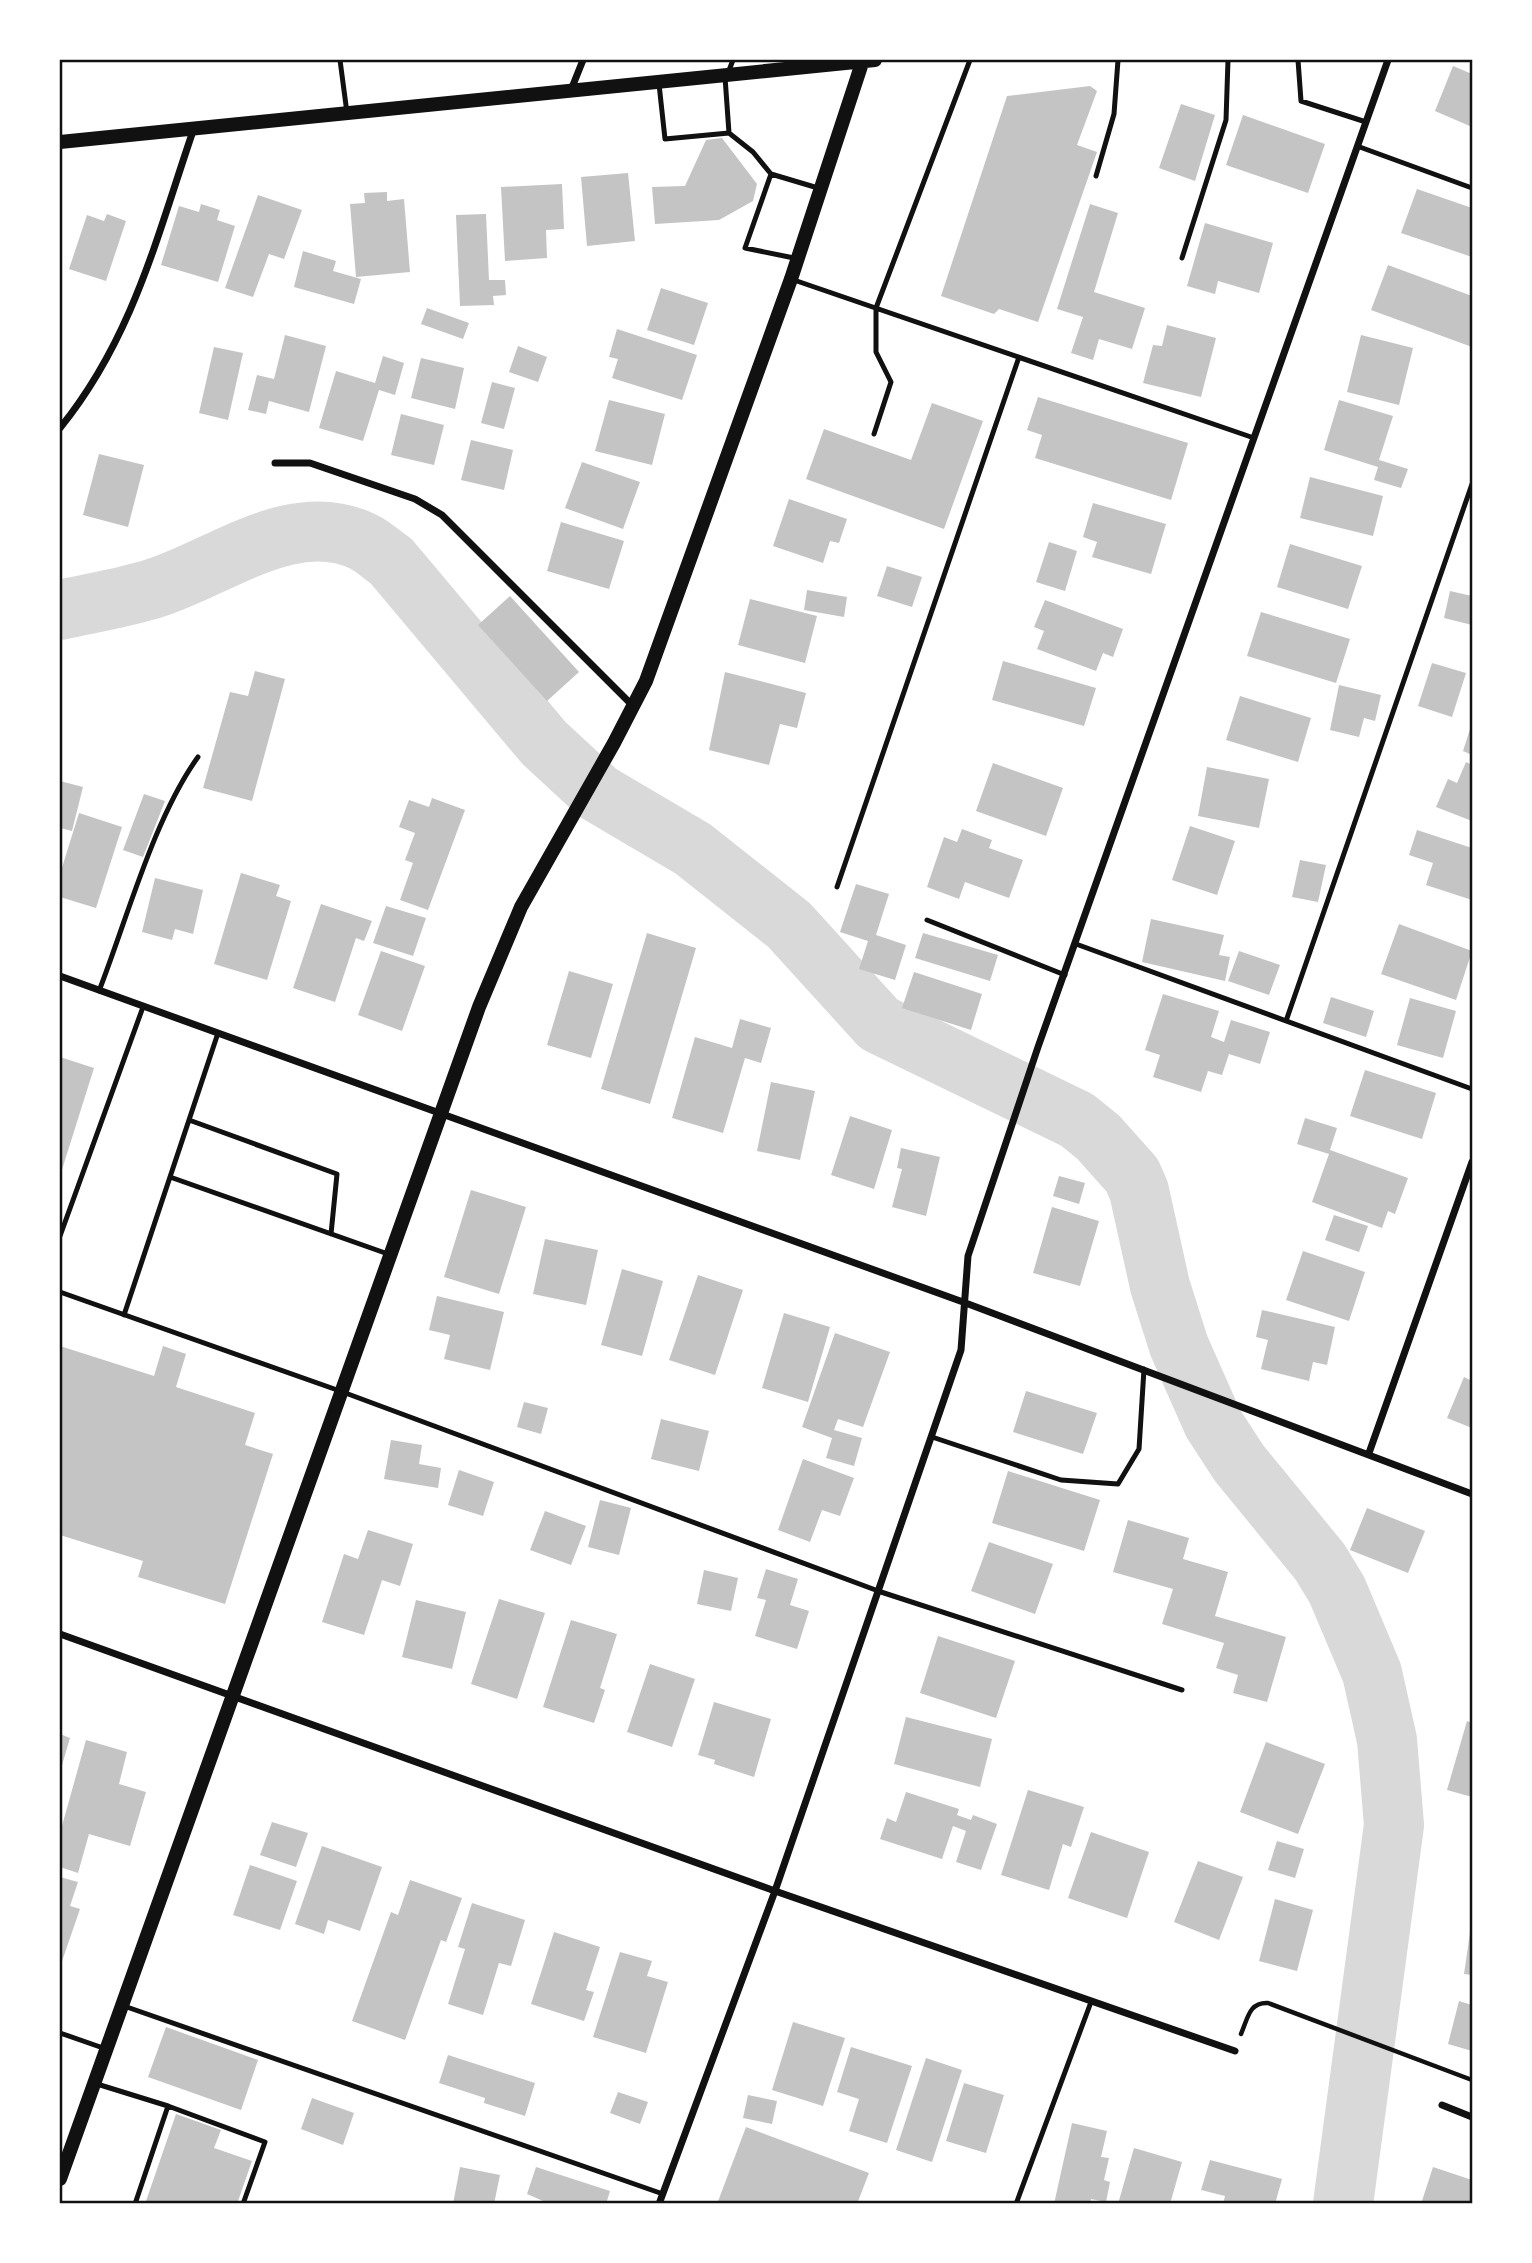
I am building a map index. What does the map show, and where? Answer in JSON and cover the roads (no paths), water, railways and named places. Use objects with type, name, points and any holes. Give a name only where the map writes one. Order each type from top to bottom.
[{"type":"main road","points":[[60,142],[867,60],[791,279],[634,707],[521,907],[439,1113],[429,1152],[340,1391],[94,2083],[66,2142],[60,2179]]},
{"type":"street","points":[[571,91],[583,60]]},
{"type":"street","points":[[659,2203],[775,1891],[881,1592],[932,1437],[964,1338],[963,1302],[968,1256],[1005,1143],[1388,60]]},
{"type":"street","points":[[60,428],[89,391],[118,340],[137,298],[194,128]]},
{"type":"street","points":[[275,463],[310,463],[415,499],[442,515],[634,707]]},
{"type":"street","points":[[60,976],[963,1302],[1472,1494]]},
{"type":"street","points":[[1369,1453],[1472,1161]]},
{"type":"street","points":[[60,1634],[775,1891],[1234,2051]]},
{"type":"street","points":[[1441,2105],[1472,2117]]},
{"type":"lane","points":[[340,60],[347,113]]},
{"type":"lane","points":[[729,133],[726,75],[733,60]]},
{"type":"lane","points":[[874,434],[891,382],[876,352],[876,309],[970,60]]},
{"type":"lane","points":[[1096,176],[1114,114],[1114,76],[1118,60]]},
{"type":"lane","points":[[1182,258],[1226,120],[1228,60]]},
{"type":"lane","points":[[1298,60],[1301,101],[1366,122]]},
{"type":"lane","points":[[659,82],[665,139],[729,133],[753,152],[771,174],[821,189]]},
{"type":"lane","points":[[1357,146],[1472,188]]},
{"type":"lane","points":[[771,174],[745,248],[797,259]]},
{"type":"lane","points":[[791,279],[1254,438]]},
{"type":"lane","points":[[837,887],[1019,357]]},
{"type":"lane","points":[[1286,1021],[1472,484]]},
{"type":"lane","points":[[99,991],[164,819],[182,780],[198,757]]},
{"type":"lane","points":[[927,920],[1065,975]]},
{"type":"lane","points":[[1076,944],[1472,1089]]},
{"type":"lane","points":[[60,1236],[143,1007]]},
{"type":"lane","points":[[124,1315],[218,1033]]},
{"type":"lane","points":[[190,1120],[337,1174],[331,1234]]},
{"type":"lane","points":[[170,1177],[391,1255]]},
{"type":"lane","points":[[60,1292],[340,1391],[881,1592],[1182,1690]]},
{"type":"lane","points":[[932,1437],[1061,1480],[1118,1484],[1139,1449],[1144,1369]]},
{"type":"lane","points":[[1016,2203],[1091,2001]]},
{"type":"lane","points":[[121,2005],[663,2194]]},
{"type":"lane","points":[[60,2033],[106,2049]]},
{"type":"lane","points":[[94,2083],[168,2106],[265,2142],[243,2203]]},
{"type":"lane","points":[[135,2203],[168,2106]]},
{"type":"waterway","points":[[60,610],[155,588],[257,544],[284,536],[311,532],[338,533],[364,542],[391,561],[544,743],[598,793],[693,849],[789,925],[879,1024],[1077,1120],[1098,1137],[1132,1175],[1139,1191],[1160,1286],[1179,1346],[1213,1423],[1239,1463],[1320,1562],[1337,1590],[1372,1673],[1387,1740],[1394,1825],[1343,2204]]}]
